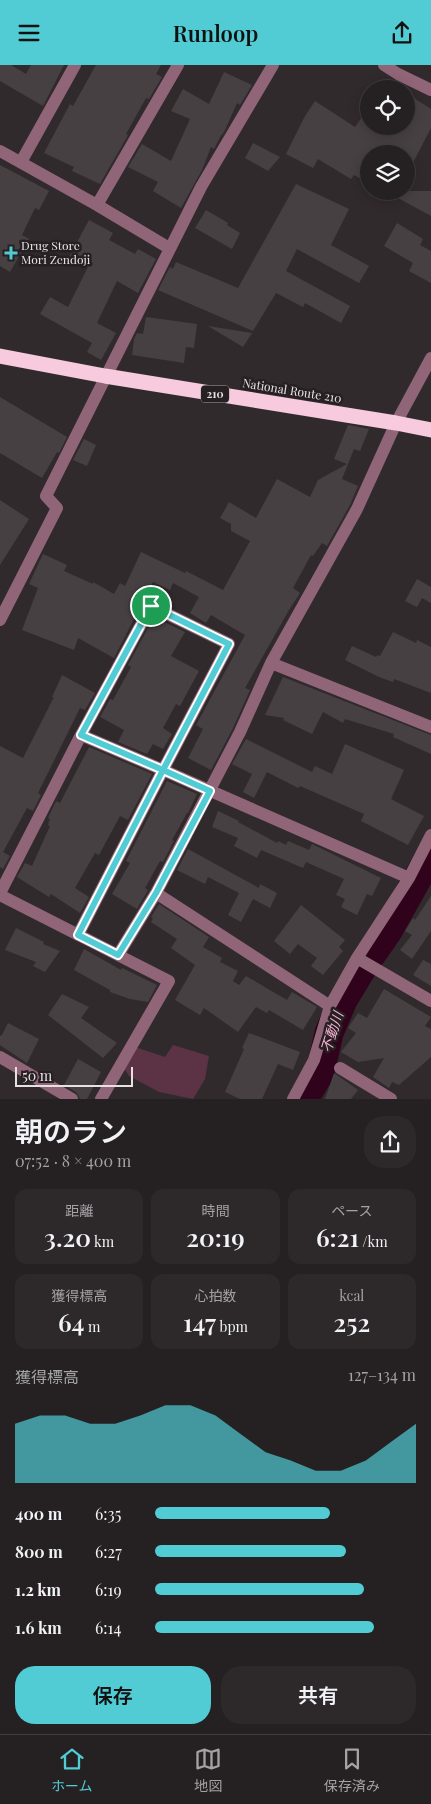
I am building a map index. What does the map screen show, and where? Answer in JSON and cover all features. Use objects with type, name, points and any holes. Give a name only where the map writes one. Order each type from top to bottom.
[{"type":"highway","name":"National Route 210","points":[[0,356],[105,377],[431,430]]},
{"type":"street","points":[[21,162],[75,65]]},
{"type":"street","points":[[97,205],[178,65]]},
{"type":"street","points":[[0,620],[57,508],[46,495],[201,187],[273,65]]},
{"type":"street","points":[[384,65],[431,90]]},
{"type":"street","points":[[0,151],[169,248]]},
{"type":"street","points":[[118,955],[156,893],[210,791],[240,732],[271,663],[357,509],[396,423],[431,358]]},
{"type":"street","points":[[78,935],[229,644],[151,606],[81,735],[0,894],[78,935],[169,981],[101,1099]]},
{"type":"street","points":[[271,663],[431,727]]},
{"type":"street","points":[[81,735],[409,878]]},
{"type":"street","points":[[293,1099],[314,1060],[330,1006],[357,958],[409,878],[431,835]]},
{"type":"street","points":[[156,893],[330,1006]]},
{"type":"street","points":[[357,958],[431,1001]]},
{"type":"street","points":[[0,1057],[72,1099]]},
{"type":"street","points":[[340,1068],[391,1099]]},
{"type":"shaded area","points":[[173,1045],[209,1056],[205,1079],[193,1099],[159,1092],[129,1076],[121,1064],[132,1046],[165,1057]]},
{"type":"building","points":[[0,65],[11,65],[26,74],[31,65],[64,65],[43,106],[0,81]]},
{"type":"building","points":[[96,65],[161,65],[156,74],[162,77],[149,99],[146,98],[126,134],[128,135],[100,184],[72,171],[74,167],[44,153],[70,104],[73,106]]},
{"type":"building","points":[[224,72],[252,85],[240,105],[237,103],[214,149],[211,147],[202,170],[181,208],[153,191],[158,182],[128,167],[142,144],[171,161],[190,119],[171,111],[183,89],[209,104]]},
{"type":"building","points":[[415,99],[431,109],[431,128],[415,159],[415,145],[360,145],[360,178],[354,175],[351,179],[318,159],[313,168],[286,154],[305,116],[315,101],[355,127],[360,120],[360,135],[415,135]]},
{"type":"building","points":[[253,143],[280,157],[268,171],[245,158]]},
{"type":"building","points":[[0,165],[49,191],[39,210],[35,208],[22,235],[29,239],[10,272],[0,266]]},
{"type":"building","points":[[296,184],[349,209],[331,245],[369,266],[359,283],[297,249],[286,271],[350,306],[341,323],[305,303],[303,307],[276,293],[253,331],[158,290],[170,267],[173,269],[176,262],[238,288]]},
{"type":"building","points":[[415,191],[431,191],[431,216],[402,200],[415,200]]},
{"type":"building","points":[[206,210],[228,223],[227,225],[240,233],[232,249],[195,228]]},
{"type":"building","points":[[89,220],[113,233],[109,240],[135,254],[138,249],[156,259],[138,293],[117,281],[97,323],[116,333],[101,360],[87,352],[92,343],[40,314],[50,297],[68,307],[88,267],[69,257]]},
{"type":"building","points":[[397,223],[423,239],[420,245],[431,251],[431,283],[409,271],[413,263],[384,246]]},
{"type":"building","points":[[146,317],[197,324],[194,348],[186,347],[184,363],[132,355],[134,339],[137,333],[143,334]]},
{"type":"building","points":[[208,326],[252,333],[243,347]]},
{"type":"building","points":[[0,397],[67,437],[42,478],[0,453]]},
{"type":"building","points":[[348,425],[369,429],[360,451],[354,449],[342,479],[358,486],[350,505],[327,546],[322,543],[313,556],[311,555],[293,588],[300,593],[245,688],[250,690],[211,770],[188,758],[203,729],[196,725],[245,635],[211,615],[206,623],[190,613],[199,597],[173,583],[170,590],[153,582],[114,658],[78,638],[74,650],[22,630],[38,588],[29,584],[43,554],[67,565],[64,571],[93,584],[93,582],[114,594],[120,583],[125,586],[141,552],[185,573],[186,571],[223,590],[250,541],[231,531],[231,524],[220,518],[229,502],[256,518],[277,479],[310,497],[318,480],[347,464],[334,459]]},
{"type":"building","points":[[84,439],[96,445],[87,466],[73,460]]},
{"type":"building","points":[[0,500],[29,519],[0,565]]},
{"type":"building","points":[[417,579],[431,587],[431,603],[422,598],[417,607],[405,601]]},
{"type":"building","points":[[154,617],[185,632],[171,656],[199,671],[180,706],[176,704],[163,728],[172,734],[163,749],[153,744],[147,754],[118,742],[124,730],[100,717],[110,699],[113,700],[131,667],[128,665]]},
{"type":"building","points":[[393,632],[416,643],[417,640],[431,647],[431,693],[394,679],[393,682],[379,677],[345,660],[352,646],[376,657],[380,656]]},
{"type":"building","points":[[62,675],[95,693],[85,710],[80,708],[38,793],[41,795],[33,811],[27,808],[3,852],[10,856],[3,869],[0,867],[0,746],[23,758],[54,697],[52,697]]},
{"type":"building","points":[[283,677],[431,735],[431,754],[393,737],[394,734],[345,719],[343,723],[323,712],[312,734],[283,720],[284,718],[265,715]]},
{"type":"building","points":[[246,739],[312,772],[315,766],[332,774],[345,744],[404,770],[391,799],[424,816],[408,845],[361,821],[364,814],[300,786],[298,788],[267,772],[254,798],[243,792],[252,774],[232,764]]},
{"type":"building","points":[[89,747],[152,774],[128,820],[120,816],[99,855],[95,853],[75,888],[89,897],[80,913],[51,894],[49,897],[17,877],[25,863],[32,866],[50,826],[48,825],[50,819],[48,818],[56,801],[60,803]]},
{"type":"building","points":[[167,781],[197,794],[172,840],[174,841],[163,862],[160,861],[145,888],[148,890],[137,909],[112,894],[130,863],[126,861]]},
{"type":"building","points":[[218,811],[277,843],[278,841],[286,845],[288,841],[309,850],[312,844],[381,878],[372,896],[367,894],[357,915],[341,907],[345,899],[336,895],[344,879],[306,862],[303,868],[261,850],[257,858],[234,846],[238,838],[212,827]]},
{"type":"building","points":[[188,849],[259,888],[260,884],[277,893],[270,908],[253,899],[241,922],[228,915],[239,893],[208,877],[205,884],[177,870]]},
{"type":"building","points":[[431,896],[431,931],[412,959],[400,950],[412,935],[405,931]]},
{"type":"building","points":[[159,904],[209,937],[203,947],[222,958],[220,962],[238,971],[233,981],[239,985],[246,976],[287,1000],[292,992],[317,1007],[303,1030],[269,1010],[267,1013],[256,1007],[238,1032],[204,1008],[200,1015],[175,1000],[195,965],[171,948],[177,939],[151,922],[153,918],[151,917]]},
{"type":"building","points":[[301,905],[345,940],[339,947],[343,951],[323,975],[311,966],[317,958],[298,944],[290,954],[274,941]]},
{"type":"building","points":[[16,928],[44,942],[43,944],[60,951],[45,972],[33,966],[36,962],[5,950]]},
{"type":"building","points":[[84,949],[121,970],[122,968],[157,985],[148,1002],[130,999],[110,992],[110,990],[74,970]]},
{"type":"building","points":[[423,960],[431,964],[431,986],[413,975]]},
{"type":"building","points":[[384,989],[431,1017],[425,1026],[431,1029],[431,1057],[399,1085],[392,1082],[389,1088],[373,1077],[384,1058],[358,1062],[341,1052],[356,1033],[348,1028],[358,1013],[367,1018]]},
{"type":"building","points":[[62,994],[89,1007],[81,1018],[117,1043],[103,1058],[48,1015]]},
{"type":"building","points":[[8,1023],[39,1039],[27,1063],[0,1045],[0,1036]]},
{"type":"building","points":[[249,1033],[300,1052],[293,1070],[278,1064],[262,1099],[240,1099],[225,1092]]},
{"type":"building","points":[[78,1059],[101,1072],[87,1099],[80,1099],[76,1092],[64,1085]]},
{"type":"building","points":[[334,1073],[358,1090],[351,1099],[325,1099]]},
{"type":"waterway","name":"不動川","points":[[372,954],[388,931],[431,854]]},
{"type":"waterway","name":"不動川","points":[[304,1099],[320,1073],[329,1033],[343,1000],[363,967]]},
{"type":"place","name":"Drug Store Mori Zendoji","points":[[11,253]]},
{"type":"route","points":[[151,606],[81,735],[163,770],[78,935],[118,955],[156,893],[210,791],[163,770],[229,644],[151,606]]}]
